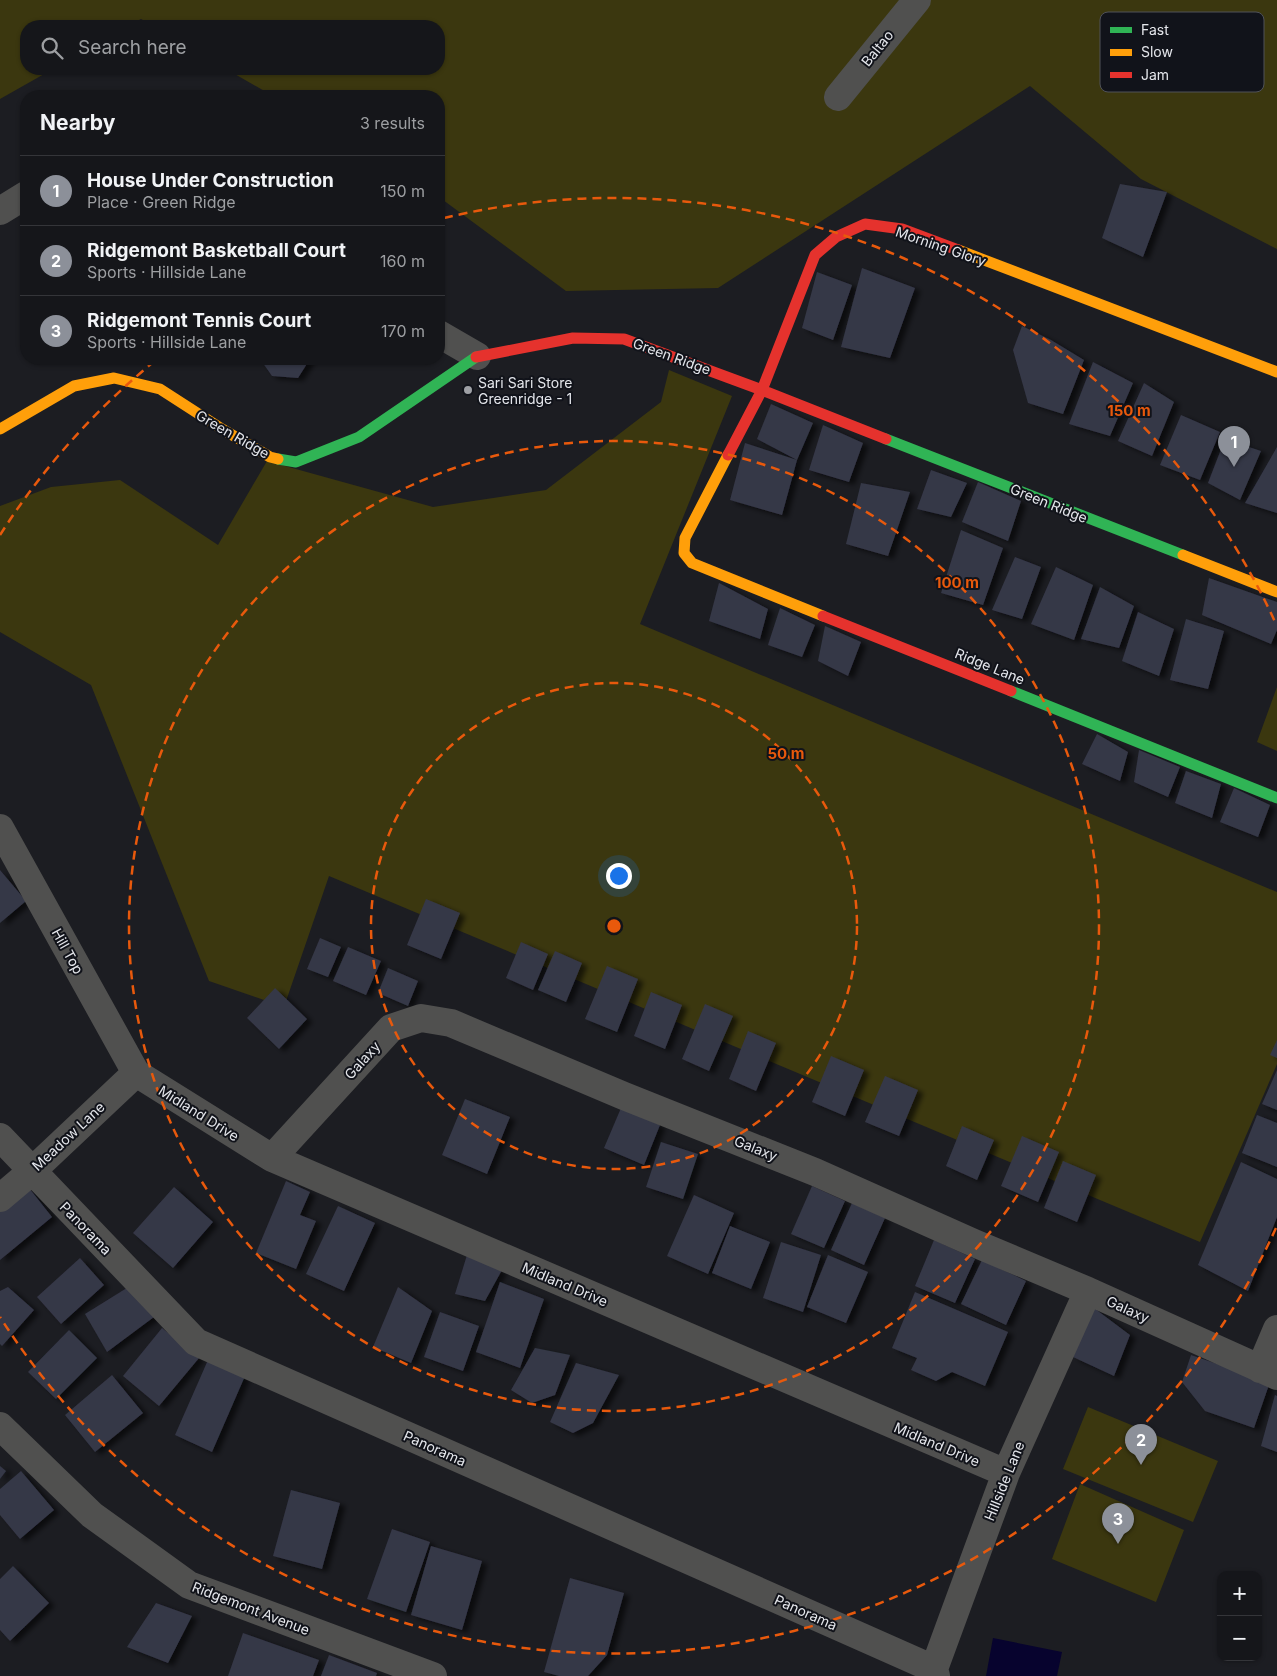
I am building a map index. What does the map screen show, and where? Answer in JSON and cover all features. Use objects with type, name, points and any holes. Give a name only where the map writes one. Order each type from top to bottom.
[{"type":"street","name":"Baltao","points":[[838,96],[917,0]]},
{"type":"street","points":[[0,211],[20,199]]},
{"type":"street","name":"Morning Glory","points":[[692,563],[684,554],[685,538],[762,390],[815,255],[836,237],[866,224],[902,230],[1277,372]]},
{"type":"street","points":[[445,337],[477,356]]},
{"type":"street","name":"Green Ridge","points":[[0,429],[74,386],[114,378],[160,389],[270,457],[296,462],[359,437],[477,356],[573,338],[624,339],[762,390],[1277,592]]},
{"type":"street","name":"Ridge Lane","points":[[692,563],[1277,798]]},
{"type":"street","name":"Hill Top","points":[[0,828],[136,1073]]},
{"type":"street","name":"Galaxy","points":[[272,1158],[391,1028],[421,1018],[451,1023],[624,1096],[815,1172],[974,1243],[1088,1290],[1269,1372]]},
{"type":"street","name":"Midland Drive","points":[[136,1073],[272,1158],[1006,1473]]},
{"type":"street","name":"Meadow Lane","points":[[0,1198],[136,1073]]},
{"type":"street","name":"Panorama","points":[[0,1137],[196,1342],[935,1672]]},
{"type":"street","name":"Hillside Lane","points":[[935,1672],[1006,1473],[1088,1290]]},
{"type":"street","points":[[1269,1372],[1277,1329]]},
{"type":"street","name":"Ridgemont Avenue","points":[[0,1426],[92,1514],[190,1585],[433,1676]]},
{"type":"shaded area","points":[[0,0],[1277,0],[1277,249],[1141,179],[1030,86],[718,288],[566,291],[445,201],[445,90],[263,90],[236,75],[445,75],[445,20],[20,20],[20,75],[42,75],[0,99]]},
{"type":"shaded area","points":[[669,370],[732,396],[640,624],[1277,892],[1277,1064],[1200,1242],[329,876],[284,1007],[209,981],[91,685],[0,632],[0,506],[51,487],[120,480],[218,545],[267,461],[433,507],[546,490],[661,402]]},
{"type":"shaded area","points":[[1277,687],[1277,751],[1257,742]]},
{"type":"shaded area","points":[[1088,1407],[1218,1461],[1193,1522],[1063,1469]]},
{"type":"shaded area","points":[[1080,1484],[1184,1530],[1156,1602],[1052,1559]]},
{"type":"shaded area","points":[[993,1638],[1062,1652],[1057,1676],[986,1676]]},
{"type":"building","points":[[1120,184],[1167,192],[1143,257],[1102,238]]},
{"type":"building","points":[[862,268],[915,288],[890,358],[841,347]]},
{"type":"building","points":[[817,272],[852,285],[833,340],[802,328]]},
{"type":"building","points":[[1022,326],[1051,340],[1084,360],[1063,414],[1028,403],[1013,350]]},
{"type":"building","points":[[1093,362],[1133,383],[1110,436],[1069,424]]},
{"type":"building","points":[[264,365],[306,365],[298,378],[272,376]]},
{"type":"building","points":[[1144,383],[1174,402],[1152,456],[1118,441]]},
{"type":"building","points":[[771,404],[813,423],[797,460],[757,439]]},
{"type":"building","points":[[1181,415],[1220,432],[1200,480],[1160,465]]},
{"type":"building","points":[[823,425],[863,443],[849,482],[809,470]]},
{"type":"building","points":[[1225,439],[1261,451],[1240,500],[1208,483]]},
{"type":"building","points":[[745,443],[797,460],[782,515],[730,500]]},
{"type":"building","points":[[1277,447],[1277,513],[1245,503]]},
{"type":"building","points":[[931,470],[967,483],[951,517],[917,509]]},
{"type":"building","points":[[978,482],[1021,501],[1008,541],[962,522]]},
{"type":"building","points":[[861,483],[910,492],[888,556],[846,544]]},
{"type":"building","points":[[961,530],[1003,548],[983,605],[941,593]]},
{"type":"building","points":[[1015,557],[1041,567],[1022,619],[992,610]]},
{"type":"building","points":[[1056,567],[1093,585],[1074,640],[1031,624]]},
{"type":"building","points":[[1209,578],[1277,602],[1277,630],[1271,644],[1202,615]]},
{"type":"building","points":[[719,583],[768,609],[760,639],[709,621]]},
{"type":"building","points":[[1100,587],[1134,606],[1119,648],[1081,639]]},
{"type":"building","points":[[780,608],[815,625],[802,657],[768,645]]},
{"type":"building","points":[[1138,612],[1174,629],[1159,676],[1122,661]]},
{"type":"building","points":[[1186,619],[1224,631],[1208,689],[1170,680]]},
{"type":"building","points":[[825,626],[861,642],[848,676],[818,661]]},
{"type":"building","points":[[1097,734],[1128,752],[1120,781],[1082,764]]},
{"type":"building","points":[[1139,750],[1180,767],[1168,797],[1134,782]]},
{"type":"building","points":[[1186,771],[1221,784],[1212,818],[1175,803]]},
{"type":"building","points":[[1234,788],[1270,805],[1258,837],[1220,822]]},
{"type":"building","points":[[0,870],[26,901],[0,923]]},
{"type":"building","points":[[426,899],[460,913],[441,959],[407,945]]},
{"type":"building","points":[[320,938],[341,947],[328,977],[307,969]]},
{"type":"building","points":[[521,942],[548,954],[533,990],[506,978]]},
{"type":"building","points":[[348,947],[381,961],[366,995],[333,981]]},
{"type":"building","points":[[555,951],[582,963],[566,1002],[538,990]]},
{"type":"building","points":[[607,966],[638,979],[617,1032],[585,1019]]},
{"type":"building","points":[[388,968],[418,981],[408,1006],[378,993]]},
{"type":"building","points":[[275,988],[307,1019],[279,1049],[247,1018]]},
{"type":"building","points":[[651,992],[682,1005],[665,1049],[634,1036]]},
{"type":"building","points":[[705,1004],[733,1016],[709,1071],[682,1059]]},
{"type":"building","points":[[748,1031],[776,1043],[756,1091],[729,1079]]},
{"type":"building","points":[[1277,1040],[1277,1058],[1270,1055]]},
{"type":"building","points":[[831,1056],[864,1070],[845,1116],[812,1102]]},
{"type":"building","points":[[1277,1070],[1277,1110],[1262,1104]]},
{"type":"building","points":[[885,1076],[918,1090],[899,1136],[865,1122]]},
{"type":"building","points":[[465,1099],[510,1117],[487,1174],[442,1155]]},
{"type":"building","points":[[621,1108],[660,1125],[644,1165],[604,1148]]},
{"type":"building","points":[[1257,1115],[1277,1123],[1277,1167],[1242,1153]]},
{"type":"building","points":[[962,1126],[994,1140],[977,1180],[946,1166]]},
{"type":"building","points":[[1022,1136],[1059,1152],[1038,1202],[1001,1186]]},
{"type":"building","points":[[661,1142],[698,1154],[683,1199],[646,1187]]},
{"type":"building","points":[[1063,1161],[1096,1175],[1077,1222],[1044,1208]]},
{"type":"building","points":[[1241,1162],[1277,1179],[1277,1217],[1248,1291],[1198,1265]]},
{"type":"building","points":[[286,1181],[310,1192],[300,1215],[316,1221],[296,1269],[256,1253]]},
{"type":"building","points":[[812,1186],[845,1201],[824,1248],[791,1234]]},
{"type":"building","points":[[174,1187],[213,1222],[173,1268],[133,1233]]},
{"type":"building","points":[[29,1188],[52,1217],[0,1260],[0,1212]]},
{"type":"building","points":[[694,1195],[734,1213],[708,1274],[667,1256]]},
{"type":"building","points":[[852,1203],[885,1218],[864,1265],[831,1250]]},
{"type":"building","points":[[338,1206],[375,1223],[344,1291],[306,1274]]},
{"type":"building","points":[[730,1226],[770,1242],[751,1289],[712,1273]]},
{"type":"building","points":[[934,1240],[975,1259],[955,1303],[915,1286]]},
{"type":"building","points":[[781,1242],[821,1255],[803,1312],[763,1298]]},
{"type":"building","points":[[467,1255],[502,1270],[485,1301],[455,1294]]},
{"type":"building","points":[[828,1255],[868,1272],[846,1323],[807,1307]]},
{"type":"building","points":[[80,1258],[104,1285],[61,1324],[37,1297]]},
{"type":"building","points":[[982,1260],[1026,1281],[1006,1325],[961,1304]]},
{"type":"building","points":[[500,1282],[544,1299],[520,1368],[476,1352]]},
{"type":"building","points":[[130,1286],[158,1314],[107,1352],[85,1314]]},
{"type":"building","points":[[8,1287],[34,1310],[2,1346],[0,1344],[0,1291]]},
{"type":"building","points":[[398,1287],[432,1311],[411,1363],[373,1347]]},
{"type":"building","points":[[915,1292],[1008,1332],[985,1386],[952,1372],[936,1381],[911,1370],[917,1358],[892,1348]]},
{"type":"building","points":[[1094,1308],[1130,1335],[1114,1376],[1073,1357]]},
{"type":"building","points":[[440,1312],[479,1326],[463,1371],[424,1357]]},
{"type":"building","points":[[162,1328],[199,1358],[159,1406],[123,1376]]},
{"type":"building","points":[[69,1330],[97,1358],[56,1399],[28,1372]]},
{"type":"building","points":[[535,1348],[570,1355],[555,1395],[532,1403],[511,1390]]},
{"type":"building","points":[[1191,1355],[1270,1382],[1254,1428],[1205,1411],[1182,1382]]},
{"type":"building","points":[[208,1360],[245,1376],[212,1452],[175,1435]]},
{"type":"building","points":[[576,1363],[619,1375],[593,1423],[573,1433],[550,1422]]},
{"type":"building","points":[[112,1375],[143,1413],[95,1452],[65,1415]]},
{"type":"building","points":[[1275,1395],[1277,1396],[1277,1452],[1261,1446]]},
{"type":"building","points":[[0,1466],[6,1471],[0,1479]]},
{"type":"building","points":[[21,1471],[54,1510],[20,1539],[0,1515],[0,1489]]},
{"type":"building","points":[[291,1490],[340,1503],[322,1569],[273,1556]]},
{"type":"building","points":[[392,1529],[430,1542],[406,1612],[367,1599]]},
{"type":"building","points":[[431,1546],[482,1561],[462,1630],[411,1615]]},
{"type":"building","points":[[13,1566],[49,1603],[10,1641],[0,1630],[0,1579]]},
{"type":"building","points":[[570,1578],[624,1593],[607,1655],[588,1676],[559,1676],[544,1672]]},
{"type":"building","points":[[156,1603],[192,1616],[168,1663],[127,1647]]},
{"type":"building","points":[[243,1633],[319,1660],[313,1676],[228,1676]]},
{"type":"building","points":[[329,1655],[377,1673],[376,1676],[321,1676]]},
{"type":"traffic: fast","points":[[278,459],[296,462],[359,437],[476,357]]},
{"type":"traffic: fast","points":[[886,439],[1183,555]]},
{"type":"traffic: fast","points":[[1011,691],[1277,798]]},
{"type":"traffic: slow","points":[[958,250],[1277,372]]},
{"type":"traffic: slow","points":[[0,429],[74,386],[114,378],[160,389],[222,429],[270,457],[278,459]]},
{"type":"traffic: slow","points":[[728,455],[685,538],[684,553],[692,563],[823,616]]},
{"type":"traffic: slow","points":[[1183,555],[1277,592]]},
{"type":"traffic: jam","points":[[728,455],[762,390],[815,255],[836,237],[865,224],[902,229],[958,250]]},
{"type":"traffic: jam","points":[[476,357],[573,338],[624,339],[762,390],[886,439]]},
{"type":"traffic: jam","points":[[823,616],[1011,691]]},
{"type":"place","name":"Sari Sari Store Greenridge - 1","points":[[468,390]]},
{"type":"place","name":"House Under Construction","points":[[1234,467]]},
{"type":"place","name":"Ridgemont Basketball Court","points":[[1141,1465]]},
{"type":"place","name":"Ridgemont Tennis Court","points":[[1118,1544]]}]
